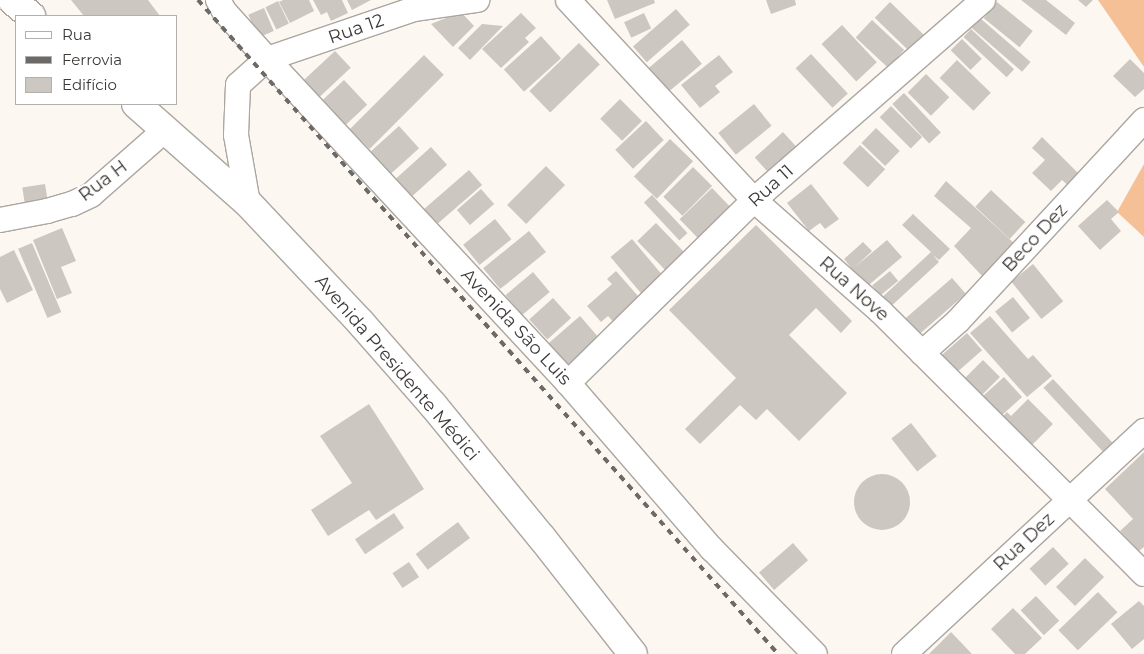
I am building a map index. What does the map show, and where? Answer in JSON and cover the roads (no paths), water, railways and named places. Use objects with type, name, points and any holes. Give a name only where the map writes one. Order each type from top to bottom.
[{"type":"main road","points":[[12,0],[30,15]]},
{"type":"main road","name":"Avenida Presidente Médici","points":[[137,105],[248,203],[361,323],[433,406],[542,538],[633,654]]},
{"type":"street","name":"Avenida São Luis","points":[[218,0],[224,11],[267,59],[568,383],[712,549],[815,654]]},
{"type":"street","name":"Rua 12","points":[[267,59],[414,9],[477,0]]},
{"type":"street","name":"Rua Nove","points":[[568,0],[754,200],[881,312],[1144,574]]},
{"type":"street","name":"Rua 11","points":[[568,383],[754,200],[983,0]]},
{"type":"street","points":[[248,203],[236,135],[238,85],[267,59]]},
{"type":"street","name":"Beco Dez","points":[[922,353],[958,321],[1144,120]]},
{"type":"street","name":"Rua H","points":[[0,220],[47,211],[72,204],[91,195],[166,129]]},
{"type":"street","name":"Rua Dez","points":[[904,654],[1144,431]]},
{"type":"railway","points":[[198,0],[778,654]]}]
